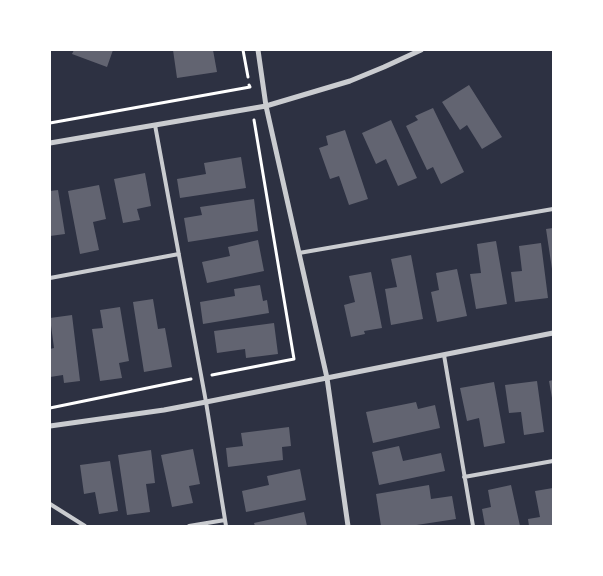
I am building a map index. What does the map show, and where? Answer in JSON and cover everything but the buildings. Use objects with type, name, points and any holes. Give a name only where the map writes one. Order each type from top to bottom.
[{"type":"street","points":[[258,50],[266,106],[327,378],[348,526]]},
{"type":"street","points":[[50,143],[266,106],[350,81],[421,50]]},
{"type":"street","points":[[50,426],[164,410],[553,333]]},
{"type":"lane","points":[[155,125],[206,402],[226,526]]},
{"type":"lane","points":[[299,253],[553,209]]},
{"type":"lane","points":[[50,278],[179,254]]},
{"type":"lane","points":[[444,354],[473,526]]},
{"type":"lane","points":[[464,477],[553,461]]},
{"type":"lane","points":[[50,504],[85,526]]},
{"type":"lane","points":[[189,526],[225,520]]},
{"type":"path","points":[[50,408],[294,359],[243,50]]},
{"type":"path","points":[[50,123],[250,87]]}]
